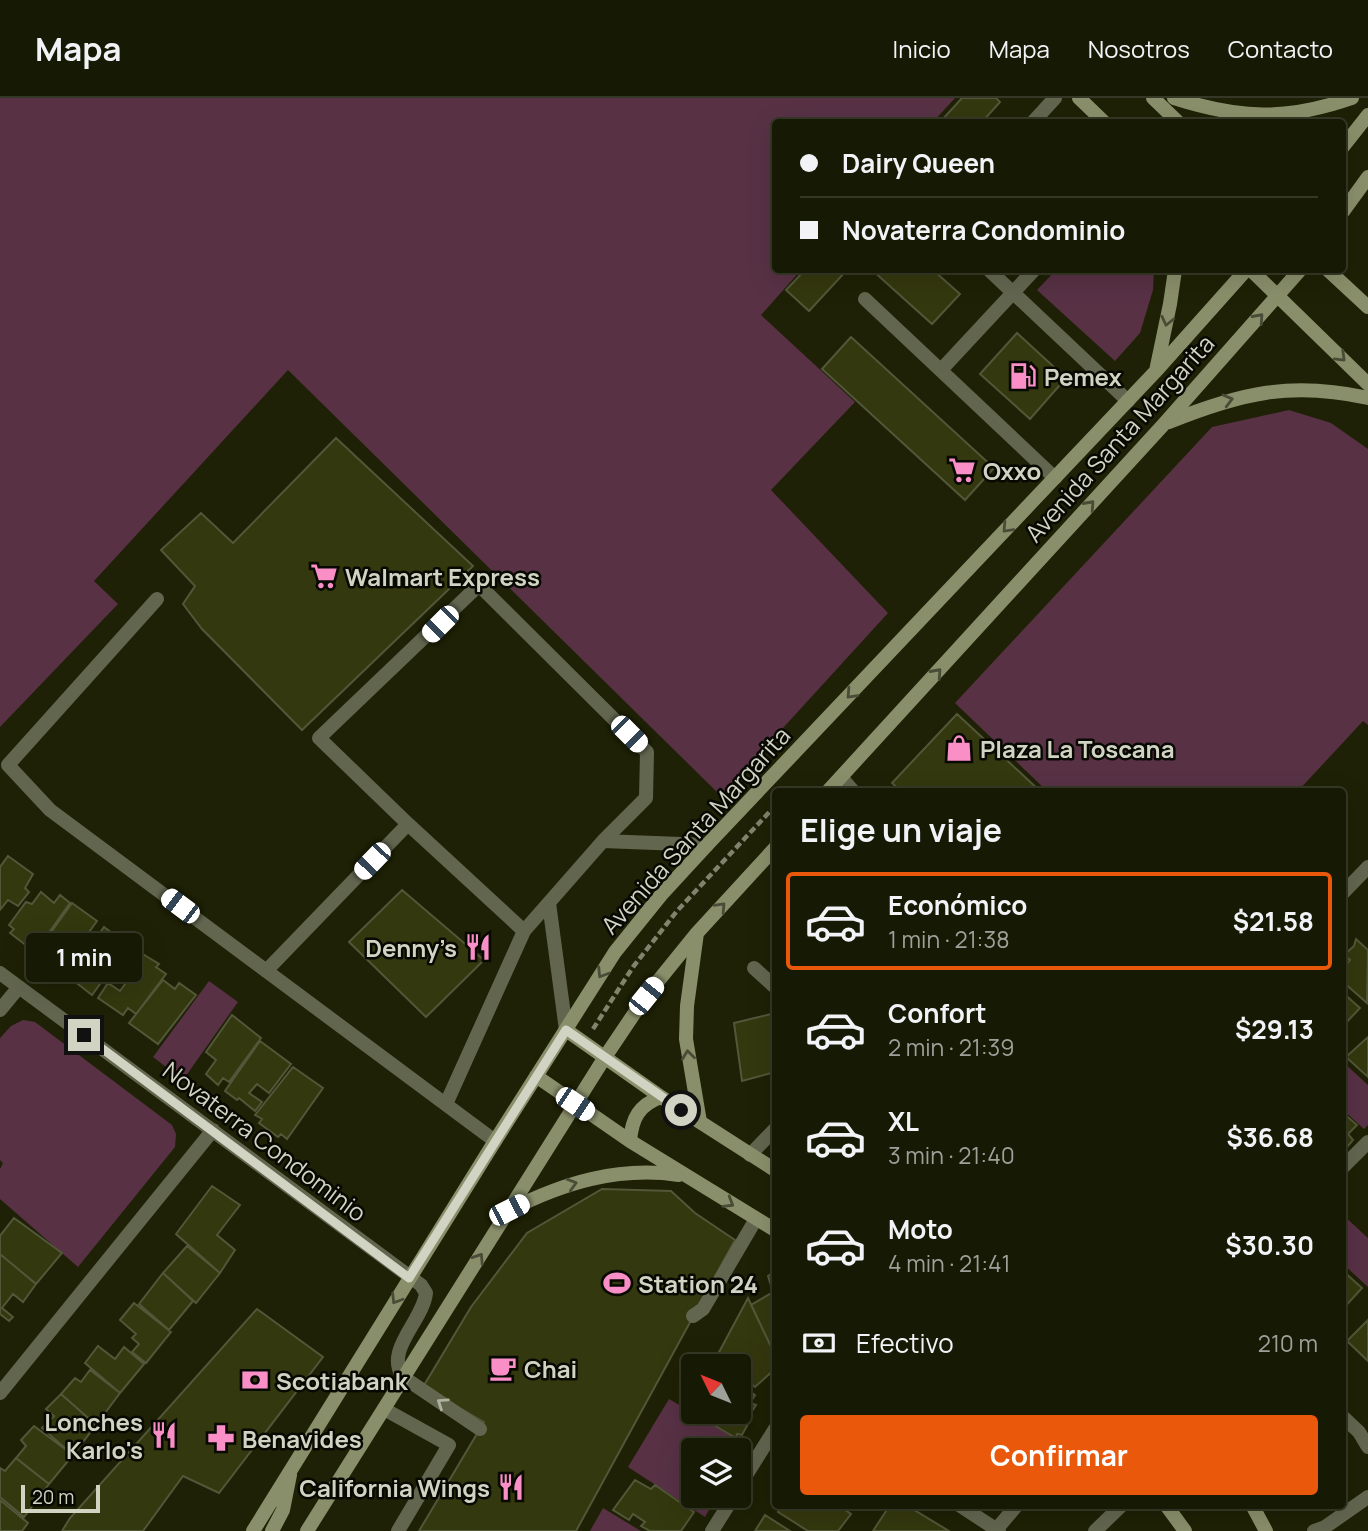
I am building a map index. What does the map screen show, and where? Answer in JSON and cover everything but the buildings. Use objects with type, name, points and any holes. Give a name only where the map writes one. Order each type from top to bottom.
[{"type":"main road","points":[[1079,98],[1101,119]]},
{"type":"main road","points":[[1153,98],[1175,119]]},
{"type":"main road","points":[[1174,98],[1211,110],[1255,116],[1293,114],[1327,107],[1352,98]]},
{"type":"main road","points":[[1346,143],[1368,115]]},
{"type":"main road","points":[[1346,207],[1368,177]]},
{"type":"main road","points":[[1155,372],[1175,273]]},
{"type":"main road","name":"Avenida Santa Margarita","points":[[253,1531],[495,1140],[615,953],[661,895],[1128,401],[1243,273]]},
{"type":"main road","points":[[1254,273],[1368,383]]},
{"type":"main road","name":"Avenida Santa Margarita","points":[[831,788],[1164,424],[1297,273]]},
{"type":"main road","points":[[1331,273],[1368,307]]},
{"type":"main road","points":[[1164,424],[1214,404],[1255,393],[1296,389],[1334,390],[1368,397]]},
{"type":"main road","points":[[307,1531],[575,1104],[646,996],[697,933],[772,851]]},
{"type":"main road","points":[[697,933],[687,1006],[686,1039],[700,1122]]},
{"type":"main road","points":[[566,1030],[661,1097],[772,1168]]},
{"type":"main road","points":[[537,1076],[630,1141],[772,1228]]},
{"type":"main road","points":[[630,1141],[631,1125],[637,1112],[648,1102],[661,1097]]},
{"type":"main road","points":[[509,1210],[560,1187],[609,1174],[634,1171],[683,1175]]},
{"type":"main road","points":[[272,1531],[283,1510],[290,1470]]},
{"type":"main road","points":[[1170,1509],[1185,1531]]},
{"type":"main road","points":[[1254,1509],[1266,1531]]},
{"type":"street","points":[[1036,119],[1055,98]]},
{"type":"street","points":[[992,273],[1128,401]]},
{"type":"street","points":[[941,370],[1031,273]]},
{"type":"street","points":[[865,299],[1055,478]]},
{"type":"street","points":[[446,1104],[524,931],[603,841],[646,798],[647,752],[479,585],[319,738],[524,931]]},
{"type":"street","points":[[157,599],[8,765],[50,810],[495,1140]]},
{"type":"street","points":[[841,777],[850,788]]},
{"type":"street","points":[[266,971],[408,824]]},
{"type":"street","points":[[603,841],[708,845]]},
{"type":"street","points":[[1346,890],[1368,867]]},
{"type":"street","points":[[549,903],[566,1030]]},
{"type":"street","points":[[754,968],[772,985]]},
{"type":"street","name":"Novaterra Condominio","points":[[0,973],[421,1285],[426,1293],[425,1301],[397,1360],[403,1377]]},
{"type":"street","points":[[0,1010],[19,987]]},
{"type":"street","points":[[0,1393],[214,1130]]},
{"type":"street","points":[[750,1156],[772,1132]]},
{"type":"street","points":[[1346,1164],[1368,1142]]},
{"type":"street","points":[[693,1316],[704,1309],[756,1219]]},
{"type":"street","points":[[403,1377],[480,1429]]},
{"type":"street","points":[[384,1409],[449,1445],[398,1531]]},
{"type":"street","points":[[1346,1418],[1364,1428],[1368,1447]]},
{"type":"street","points":[[751,1468],[772,1434]]},
{"type":"street","points":[[1314,1531],[1325,1527],[1368,1497]]},
{"type":"street","points":[[712,1531],[726,1508]]},
{"type":"street","points":[[965,1509],[997,1530],[1014,1509]]},
{"type":"street","points":[[1095,1531],[1118,1509]]},
{"type":"shaded area","points":[[0,98],[955,98],[936,119],[772,119],[772,273],[798,273],[761,315],[855,402],[771,490],[888,613],[721,796],[288,370],[94,581],[118,604],[0,727]]},
{"type":"shaded area","points":[[1053,273],[1154,273],[1153,290],[1140,333],[1115,361],[1037,290]]},
{"type":"shaded area","points":[[1289,410],[1331,423],[1368,449],[1368,725],[1363,721],[1301,788],[1044,788],[955,703],[1212,427]]},
{"type":"shaded area","points":[[209,981],[238,1002],[183,1080],[153,1057]]},
{"type":"shaded area","points":[[23,1020],[35,1022],[172,1125],[176,1134],[175,1147],[78,1267],[0,1199],[0,1169],[3,1163],[0,1160],[0,1038],[11,1026]]},
{"type":"shaded area","points":[[1346,1065],[1368,1085],[1368,1125],[1364,1129],[1346,1113]]},
{"type":"shaded area","points":[[1346,1218],[1368,1238],[1368,1287],[1346,1267]]},
{"type":"shaded area","points":[[669,1399],[681,1406],[681,1424],[712,1424],[736,1438],[681,1438],[681,1501],[628,1467]]},
{"type":"shaded area","points":[[603,1508],[641,1531],[590,1531]]},
{"type":"shaded area","points":[[691,1508],[710,1508],[705,1517]]},
{"type":"place","name":"Pemex","points":[[1023,376]]},
{"type":"place","name":"Oxxo","points":[[962,470]]},
{"type":"place","name":"Walmart Express","points":[[324,576]]},
{"type":"place","name":"Plaza La Toscana","points":[[959,748]]},
{"type":"place","name":"Denny’s","points":[[478,947]]},
{"type":"place","name":"Station 24","points":[[617,1283]]},
{"type":"place","name":"Chai","points":[[503,1368]]},
{"type":"place","name":"Scotiabank","points":[[255,1380]]},
{"type":"place","name":"Lonches Karlo's","points":[[164,1435]]},
{"type":"place","name":"Benavides","points":[[221,1438]]},
{"type":"place","name":"California Wings","points":[[511,1487]]},
{"type":"route","points":[[84,1035],[409,1278],[566,1030],[681,1110]]}]
